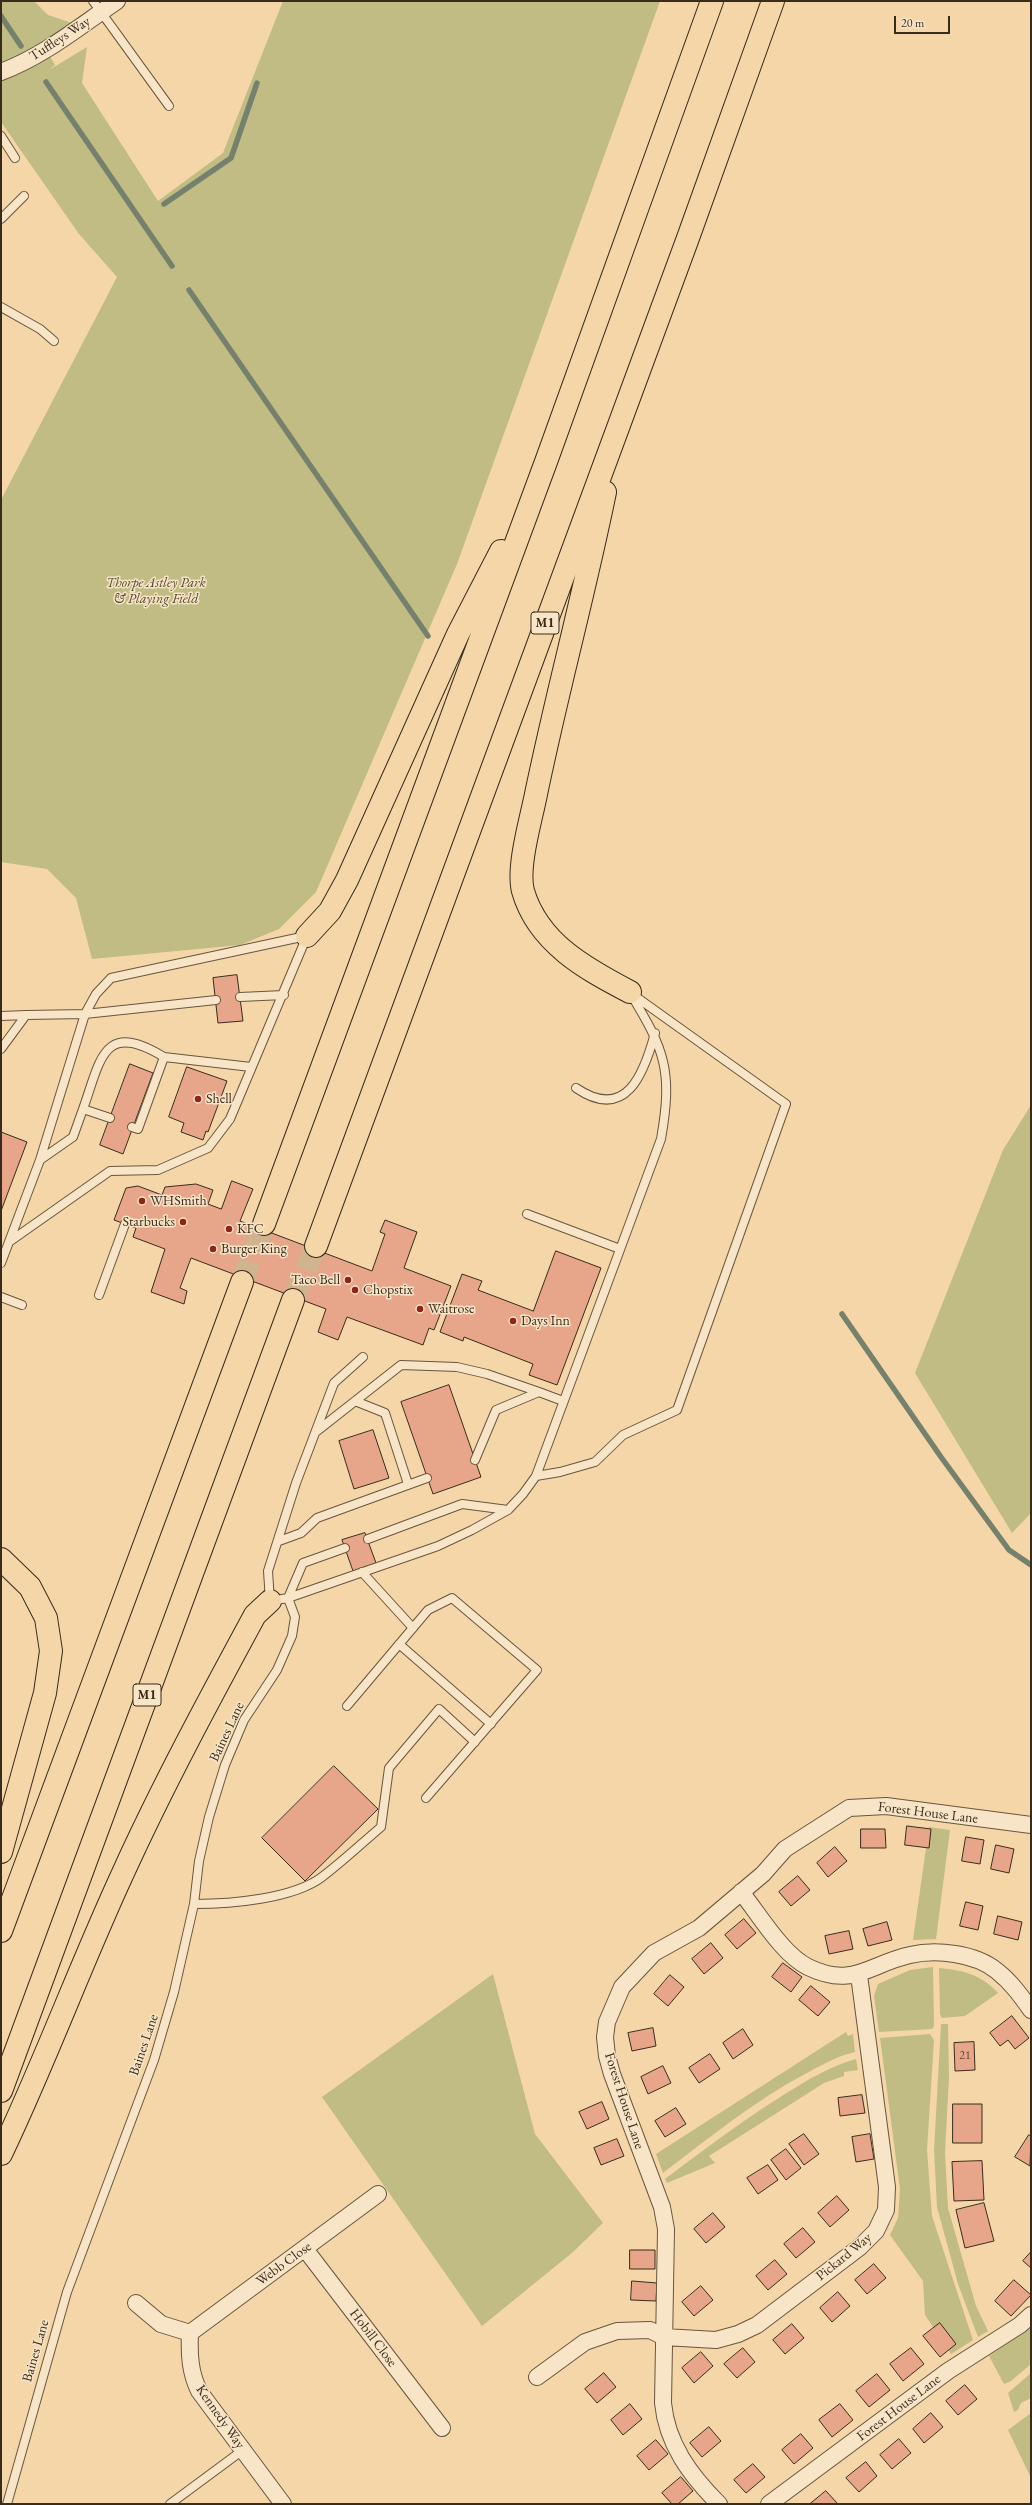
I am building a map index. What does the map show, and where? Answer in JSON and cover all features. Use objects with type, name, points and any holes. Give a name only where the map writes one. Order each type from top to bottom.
[{"type":"highway","points":[[264,1224],[547,459],[712,1]]},
{"type":"highway","name":"M1","points":[[316,1246],[688,238],[773,1]]},
{"type":"highway","points":[[620,420],[584,595],[552,717],[523,856],[523,890],[534,917],[554,944],[582,966],[630,992]]},
{"type":"highway","points":[[307,936],[330,912],[347,880],[458,634],[547,459]]},
{"type":"highway","points":[[1,1932],[242,1282]]},
{"type":"highway","name":"M1","points":[[1,2091],[293,1300]]},
{"type":"highway","points":[[1,1558],[30,1587],[46,1618],[51,1651],[45,1693],[1,1852]]},
{"type":"highway","points":[[1,2154],[30,2094],[126,1866],[199,1718],[255,1615],[279,1600]]},
{"type":"street","name":"Tuffleys Way","points":[[1,72],[19,65],[46,50],[97,6],[117,1]]},
{"type":"street","name":"Forest House Lane","points":[[719,2504],[696,2479],[676,2451],[665,2423],[662,2403],[666,2269],[664,2222],[653,2183],[612,2074],[607,2056],[607,2022],[622,1987],[654,1953],[699,1928],[763,1874],[785,1849],[849,1808],[886,1806],[1031,1826]]},
{"type":"street","points":[[741,1892],[789,1952],[807,1966],[826,1973],[843,1976],[859,1975],[909,1955],[938,1952],[975,1960],[996,1970],[1012,1986],[1031,2010]]},
{"type":"street","name":"Pickard Way","points":[[537,2377],[584,2342],[617,2331],[650,2330],[664,2337],[716,2340],[738,2334],[758,2325],[860,2247],[876,2231],[886,2210],[887,2187],[859,1975]]},
{"type":"street","name":"Webb Close","points":[[190,2333],[378,2194]]},
{"type":"street","name":"Hobill Close","points":[[305,2249],[442,2428]]},
{"type":"street","points":[[136,2303],[161,2324],[190,2333]]},
{"type":"street","name":"Forest House Lane","points":[[769,2504],[948,2371],[1020,2325],[1031,2315]]},
{"type":"street","name":"Kennedy Way","points":[[190,2333],[190,2363],[196,2386],[283,2504]]},
{"type":"lane","points":[[97,6],[169,106]]},
{"type":"lane","points":[[1,136],[15,158]]},
{"type":"lane","points":[[1,219],[24,196]]},
{"type":"lane","points":[[1,307],[40,329],[54,341]]},
{"type":"lane","points":[[9,1242],[110,1172],[158,1170],[208,1148],[230,1119],[251,1067],[284,995],[307,936]]},
{"type":"lane","points":[[1,1263],[40,1160],[85,1014],[96,994],[111,978],[307,936]]},
{"type":"lane","points":[[279,1600],[438,1546],[472,1530],[508,1510],[523,1494],[536,1476],[661,1139],[666,1113],[664,1057],[655,1032],[630,992]]},
{"type":"lane","points":[[536,1476],[560,1472],[595,1462],[623,1435],[677,1410],[786,1104],[630,992]]},
{"type":"lane","points":[[240,997],[284,995]]},
{"type":"lane","points":[[1,1016],[85,1014],[216,1000]]},
{"type":"lane","points":[[1,1049],[26,1016]]},
{"type":"lane","points":[[576,1088],[589,1097],[604,1100],[629,1091],[636,1084],[648,1058],[655,1032]]},
{"type":"lane","points":[[40,1160],[73,1137],[100,1061],[111,1045],[126,1040],[146,1046],[164,1057],[251,1067]]},
{"type":"lane","points":[[132,1127],[138,1129],[164,1057]]},
{"type":"lane","points":[[84,1109],[110,1118]]},
{"type":"lane","points":[[527,1214],[620,1249]]},
{"type":"lane","points":[[99,1295],[124,1224]]},
{"type":"lane","points":[[1,1297],[22,1305]]},
{"type":"lane","name":"Baines Lane","points":[[8,2504],[67,2292],[154,2060],[174,1992],[194,1904],[199,1861],[209,1817],[225,1765],[244,1720],[277,1670],[292,1636],[295,1617],[279,1600],[268,1571],[296,1483],[334,1384],[363,1358]]},
{"type":"lane","points":[[317,1431],[401,1365],[457,1367],[487,1374],[563,1401]]},
{"type":"lane","points":[[475,1460],[496,1410],[539,1392]]},
{"type":"lane","points":[[355,1401],[385,1413],[408,1484]]},
{"type":"lane","points":[[278,1541],[301,1533],[317,1518],[427,1478]]},
{"type":"lane","points":[[368,1539],[462,1504],[508,1510]]},
{"type":"lane","points":[[279,1600],[303,1563],[345,1548]]},
{"type":"lane","points":[[362,1572],[413,1628]]},
{"type":"lane","points":[[347,1706],[428,1610],[452,1598],[538,1670],[426,1798]]},
{"type":"lane","points":[[399,1644],[491,1724]]},
{"type":"lane","points":[[194,1904],[237,1903],[302,1888],[321,1878],[380,1827],[389,1768],[439,1709],[475,1742]]},
{"type":"lane","points":[[170,2504],[243,2450]]},
{"type":"green space","name":"Thorpe Astley Park & Playing Field","points":[[1,1],[34,1],[48,15],[81,26],[46,50],[55,65],[49,70],[87,47],[82,83],[158,201],[223,153],[283,1],[660,1],[457,564],[316,892],[279,929],[240,945],[92,959],[76,898],[47,869],[1,862],[1,500],[117,277],[79,234],[1,122]]},
{"type":"green space","points":[[1031,1105],[1031,1513],[1012,1533],[915,1373],[1003,1150]]},
{"type":"green space","points":[[929,1827],[950,1830],[936,1939],[913,1940]]},
{"type":"green space","points":[[933,1967],[934,2026],[932,2029],[879,2032],[874,1996],[878,1984],[910,1970]]},
{"type":"green space","points":[[939,1968],[972,1974],[992,1987],[998,1993],[965,2016],[942,2018],[940,2014]]},
{"type":"green space","points":[[493,1974],[535,2134],[603,2223],[573,2252],[482,2326],[322,2097]]},
{"type":"green space","points":[[941,2024],[948,2024],[949,2077],[945,2153],[948,2208],[976,2306],[988,2331],[978,2337],[958,2284],[937,2207],[934,2150]]},
{"type":"green space","points":[[846,2032],[848,2036],[853,2034],[855,2052],[824,2064],[768,2096],[732,2120],[663,2173],[656,2154]]},
{"type":"green space","points":[[930,2034],[934,2040],[927,2150],[932,2216],[973,2340],[951,2354],[925,2315],[923,2281],[890,2235],[898,2218],[900,2189],[880,2038]]},
{"type":"green space","points":[[856,2059],[858,2070],[844,2072],[844,2076],[824,2083],[709,2156],[715,2163],[667,2183],[665,2179],[769,2104],[819,2074],[837,2065]]},
{"type":"green space","points":[[1031,2327],[1031,2364],[1011,2381],[1004,2384],[989,2356]]},
{"type":"green space","points":[[1031,2373],[1031,2398],[1021,2403],[1018,2410],[1014,2412],[1008,2393]]},
{"type":"green space","points":[[1031,2413],[1031,2478],[1008,2430]]},
{"type":"building","points":[[237,975],[243,1021],[218,1023],[213,978]]},
{"type":"building","points":[[130,1064],[153,1073],[123,1154],[100,1145]]},
{"type":"building","name":"Shell","points":[[187,1067],[227,1081],[208,1132],[206,1131],[203,1140],[181,1132],[184,1123],[169,1117]]},
{"type":"building","points":[[1,1132],[27,1142],[1,1211]]},
{"type":"building","points":[[232,1181],[253,1189],[240,1221],[372,1271],[385,1234],[380,1232],[385,1220],[417,1232],[404,1268],[451,1286],[434,1330],[429,1328],[423,1345],[347,1317],[338,1340],[318,1332],[326,1309],[191,1258],[180,1288],[187,1291],[184,1304],[151,1292],[165,1249],[133,1237],[136,1228],[114,1220],[126,1188],[138,1186],[162,1195],[165,1187],[196,1184],[213,1190],[208,1204],[221,1209]]},
{"type":"building","name":"Days Inn","points":[[556,1251],[601,1268],[557,1385],[529,1375],[533,1364],[464,1337],[463,1341],[440,1332],[462,1274],[482,1281],[478,1290],[533,1311]]},
{"type":"building","points":[[449,1385],[481,1477],[433,1494],[401,1402]]},
{"type":"building","points":[[373,1430],[389,1478],[354,1489],[339,1441]]},
{"type":"building","points":[[365,1533],[376,1563],[353,1571],[342,1540]]},
{"type":"building","points":[[334,1766],[378,1809],[305,1881],[262,1838]]},
{"type":"building","points":[[907,1826],[931,1829],[929,1848],[905,1845]]},
{"type":"building","points":[[861,1829],[885,1829],[886,1848],[861,1848]]},
{"type":"building","points":[[966,1837],[984,1840],[980,1864],[962,1861]]},
{"type":"building","points":[[996,1845],[1014,1849],[1009,1873],[991,1869]]},
{"type":"building","points":[[835,1847],[847,1861],[828,1877],[817,1863]]},
{"type":"building","points":[[798,1876],[810,1890],[791,1906],[779,1892]]},
{"type":"building","points":[[966,1902],[983,1906],[978,1930],[960,1926]]},
{"type":"building","points":[[998,1916],[1022,1922],[1018,1940],[994,1934]]},
{"type":"building","points":[[744,1919],[756,1933],[737,1949],[725,1935]]},
{"type":"building","points":[[887,1922],[892,1940],[868,1946],[863,1929]]},
{"type":"building","points":[[849,1931],[853,1949],[829,1954],[825,1936]]},
{"type":"building","points":[[711,1943],[723,1958],[704,1974],[692,1959]]},
{"type":"building","points":[[783,1963],[802,1977],[791,1992],[772,1977]]},
{"type":"building","points":[[670,1975],[684,1987],[668,2006],[654,1994]]},
{"type":"building","points":[[811,1986],[830,2002],[818,2016],[799,2000]]},
{"type":"building","points":[[1012,2016],[1029,2038],[1015,2049],[1008,2040],[1000,2046],[990,2033]]},
{"type":"building","points":[[653,2028],[656,2046],[632,2051],[628,2033]]},
{"type":"building","points":[[743,2029],[753,2045],[733,2059],[723,2043]]},
{"type":"building","points":[[974,2042],[975,2070],[955,2071],[954,2043]]},
{"type":"building","points":[[710,2054],[720,2069],[699,2083],[689,2068]]},
{"type":"building","points":[[663,2066],[671,2083],[648,2094],[641,2077]]},
{"type":"building","points":[[862,2095],[865,2113],[840,2116],[838,2098]]},
{"type":"building","points":[[602,2102],[609,2119],[587,2129],[579,2112]]},
{"type":"building","points":[[953,2104],[982,2104],[982,2143],[953,2143]]},
{"type":"building","points":[[676,2108],[686,2124],[665,2137],[655,2121]]},
{"type":"building","points":[[804,2134],[819,2154],[804,2165],[789,2144]]},
{"type":"building","points":[[870,2134],[874,2159],[856,2162],[852,2137]]},
{"type":"building","points":[[1029,2135],[1031,2136],[1030,2166],[1015,2157]]},
{"type":"building","points":[[617,2139],[624,2156],[601,2165],[594,2148]]},
{"type":"building","points":[[786,2149],[801,2168],[786,2180],[771,2160]]},
{"type":"building","points":[[982,2161],[984,2200],[954,2201],[952,2162]]},
{"type":"building","points":[[768,2165],[778,2180],[758,2194],[747,2178]]},
{"type":"building","points":[[837,2196],[849,2210],[830,2227],[818,2213]]},
{"type":"building","points":[[984,2203],[994,2241],[965,2248],[956,2210]]},
{"type":"building","points":[[713,2213],[725,2227],[706,2243],[694,2229]]},
{"type":"building","points":[[803,2228],[815,2242],[796,2258],[784,2244]]},
{"type":"building","points":[[630,2250],[655,2250],[655,2269],[630,2269]]},
{"type":"building","points":[[1031,2252],[1031,2268],[1023,2261]]},
{"type":"building","points":[[775,2260],[787,2274],[768,2290],[756,2276]]},
{"type":"building","points":[[874,2264],[886,2278],[867,2294],[855,2280]]},
{"type":"building","points":[[1014,2280],[1031,2295],[1011,2316],[995,2301]]},
{"type":"building","points":[[632,2281],[657,2283],[656,2301],[631,2300]]},
{"type":"building","points":[[701,2286],[713,2300],[694,2316],[682,2302]]},
{"type":"building","points":[[838,2292],[850,2306],[832,2322],[820,2308]]},
{"type":"building","points":[[940,2323],[956,2344],[940,2357],[923,2336]]},
{"type":"building","points":[[792,2324],[804,2338],[785,2354],[773,2340]]},
{"type":"building","points":[[743,2348],[755,2362],[737,2378],[724,2364]]},
{"type":"building","points":[[911,2348],[924,2364],[903,2381],[890,2364]]},
{"type":"building","points":[[701,2352],[713,2366],[694,2383],[682,2368]]},
{"type":"building","points":[[604,2373],[616,2387],[597,2403],[585,2389]]},
{"type":"building","points":[[877,2374],[890,2390],[869,2407],[856,2391]]},
{"type":"building","points":[[965,2385],[977,2399],[958,2415],[946,2401]]},
{"type":"building","points":[[630,2404],[642,2419],[623,2435],[611,2420]]},
{"type":"building","points":[[840,2404],[853,2420],[832,2437],[819,2420]]},
{"type":"building","points":[[931,2413],[943,2427],[924,2443],[913,2429]]},
{"type":"building","points":[[709,2427],[721,2441],[702,2457],[690,2443]]},
{"type":"building","points":[[801,2434],[813,2448],[794,2464],[782,2450]]},
{"type":"building","points":[[899,2439],[911,2453],[892,2469],[880,2455]]},
{"type":"building","points":[[656,2440],[668,2454],[649,2470],[637,2456]]},
{"type":"building","points":[[866,2462],[877,2476],[859,2492],[846,2478]]},
{"type":"building","points":[[753,2464],[765,2477],[746,2493],[734,2480]]},
{"type":"building","points":[[681,2477],[693,2491],[678,2504],[672,2504],[662,2493]]},
{"type":"building","points":[[826,2491],[838,2504],[810,2504]]},
{"type":"waterway","points":[[1,16],[21,46]]},
{"type":"waterway","points":[[46,82],[172,266]]},
{"type":"waterway","points":[[164,204],[231,158],[257,83]]},
{"type":"waterway","points":[[189,290],[428,636]]},
{"type":"waterway","points":[[842,1314],[941,1457],[1009,1550],[1031,1565]]},
{"type":"tunnel","points":[[242,1282],[264,1224]]},
{"type":"tunnel","points":[[293,1300],[316,1246]]},
{"type":"place","name":"Shell","points":[[198,1099]]},
{"type":"place","name":"WHSmith","points":[[142,1201]]},
{"type":"place","name":"Starbucks","points":[[183,1222]]},
{"type":"place","name":"KFC","points":[[229,1229]]},
{"type":"place","name":"Burger King","points":[[213,1249]]},
{"type":"place","name":"Taco Bell","points":[[348,1280]]},
{"type":"place","name":"Chopstix","points":[[355,1290]]},
{"type":"place","name":"Waitrose","points":[[420,1309]]},
{"type":"place","name":"Days Inn","points":[[513,1321]]}]
